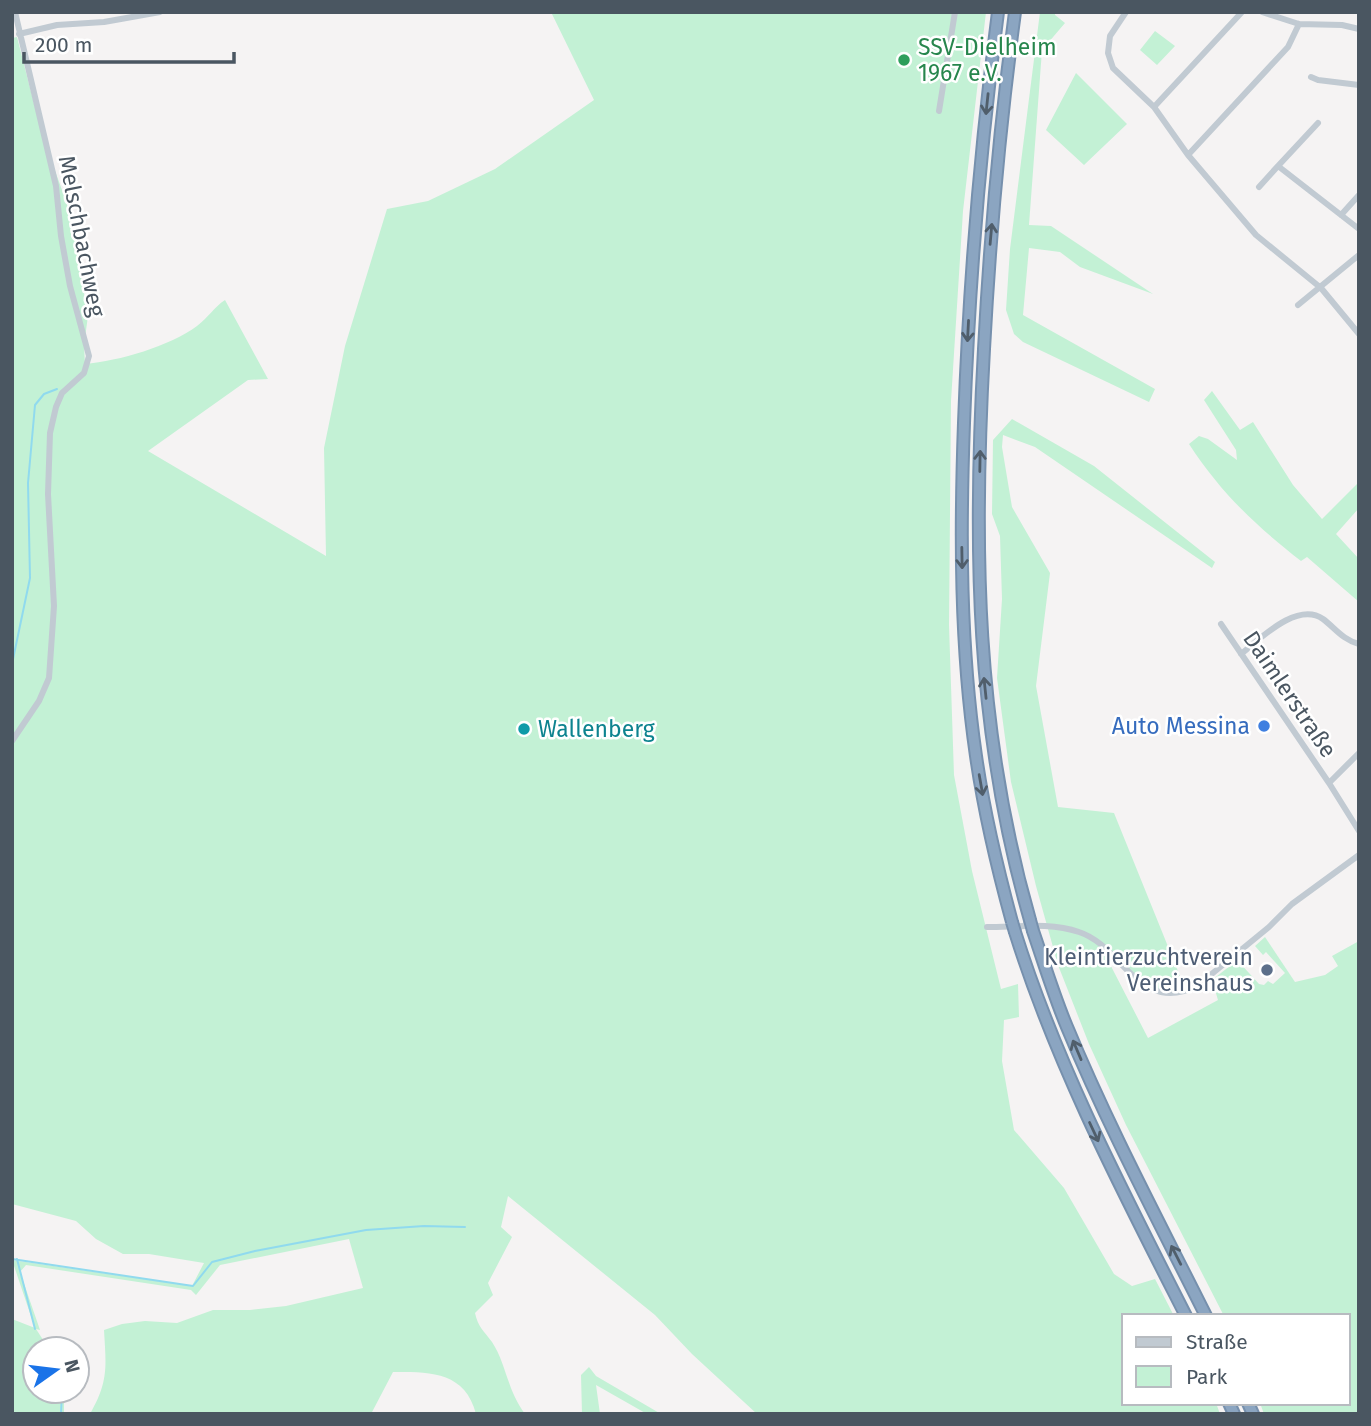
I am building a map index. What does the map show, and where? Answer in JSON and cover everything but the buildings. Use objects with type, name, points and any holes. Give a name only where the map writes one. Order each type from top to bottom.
[{"type":"highway","points":[[998,12],[972,262],[963,448],[962,566],[967,683],[976,756],[989,829],[1013,927],[1033,988],[1071,1084],[1185,1314]]},
{"type":"highway","points":[[1014,12],[988,265],[981,394],[979,591],[984,685],[993,756],[1011,847],[1031,926],[1062,1015],[1087,1075],[1205,1314]]},
{"type":"street","name":"Melschbachweg","points":[[12,741],[39,701],[49,678],[54,606],[48,494],[50,433],[62,393],[84,373],[89,356],[69,286],[56,186],[15,12]]},
{"type":"street","points":[[19,34],[57,25],[104,22],[160,12]]},
{"type":"street","points":[[939,111],[955,12]]},
{"type":"street","points":[[1126,12],[1110,36],[1108,53],[1113,68],[1154,107],[1188,155],[1256,235],[1321,288],[1359,334]]},
{"type":"street","points":[[1154,107],[1242,12]]},
{"type":"street","points":[[1262,12],[1300,24],[1342,25],[1359,29]]},
{"type":"street","points":[[1188,155],[1288,47],[1300,24]]},
{"type":"street","points":[[1311,77],[1359,85]]},
{"type":"street","points":[[1259,187],[1318,123]]},
{"type":"street","points":[[1278,166],[1359,229]]},
{"type":"street","points":[[1341,215],[1359,195]]},
{"type":"street","points":[[1298,305],[1359,255]]},
{"type":"street","points":[[1241,654],[1290,617],[1308,614],[1321,617],[1349,642],[1359,644]]},
{"type":"street","name":"Daimlerstraße","points":[[1221,624],[1359,831]]},
{"type":"street","points":[[1329,783],[1359,753]]},
{"type":"street","points":[[987,928],[1055,926],[1076,930],[1102,944],[1128,972],[1150,989],[1171,993],[1186,991],[1197,986],[1269,927],[1292,904],[1359,855]]},
{"type":"green space","points":[[551,12],[986,12],[963,211],[951,401],[949,625],[954,775],[972,871],[1001,989],[1018,984],[1019,1017],[1004,1020],[1002,1061],[1014,1130],[1064,1188],[1114,1274],[1132,1286],[1155,1279],[1173,1314],[1122,1314],[1122,1405],[1217,1405],[1220,1414],[757,1414],[692,1354],[655,1315],[508,1196],[501,1227],[512,1237],[488,1283],[493,1295],[475,1313],[497,1350],[514,1396],[525,1414],[476,1414],[471,1400],[454,1382],[432,1374],[393,1372],[371,1414],[90,1414],[105,1373],[104,1330],[145,1321],[177,1323],[213,1310],[286,1306],[363,1288],[349,1239],[220,1265],[196,1295],[191,1290],[26,1265],[20,1272],[40,1335],[21,1335],[21,1405],[64,1405],[64,1414],[12,1414],[12,1319],[35,1328],[12,1260],[192,1286],[204,1263],[149,1254],[123,1254],[96,1239],[76,1221],[12,1204],[12,38],[17,37],[42,135],[70,212],[88,316],[84,345],[85,364],[128,356],[173,340],[197,326],[225,300],[268,379],[248,380],[148,451],[326,556],[324,448],[345,346],[387,209],[428,201],[495,169],[594,100]]},
{"type":"green space","points":[[1040,12],[1055,12],[1065,23],[1042,50],[1029,225],[1051,226],[1153,294],[1080,267],[1060,252],[1029,248],[1023,315],[1155,389],[1149,402],[1023,342],[1014,334],[1006,310],[1010,249]]},
{"type":"green space","points":[[1155,31],[1175,46],[1157,65],[1140,50]]},
{"type":"green space","points":[[1076,73],[1127,124],[1084,165],[1046,130]]},
{"type":"green space","points":[[1212,391],[1240,430],[1253,422],[1293,485],[1322,519],[1359,482],[1359,508],[1336,534],[1359,559],[1359,602],[1307,557],[1301,561],[1269,534],[1226,493],[1201,462],[1189,444],[1199,436],[1208,439],[1237,460],[1236,450],[1204,400]]},
{"type":"green space","points":[[1012,419],[1094,466],[1215,562],[1212,568],[1035,447],[1003,435],[1002,447],[1012,507],[1050,573],[1036,686],[1058,807],[1114,813],[1186,991],[1150,989],[1097,939],[1148,1038],[1218,1000],[1212,980],[1235,962],[1239,962],[1259,984],[1264,985],[1268,981],[1273,984],[1285,973],[1266,952],[1263,955],[1255,946],[1265,937],[1295,982],[1325,975],[1338,966],[1332,956],[1359,941],[1359,1414],[1264,1414],[1261,1405],[1350,1405],[1350,1314],[1223,1314],[1126,1125],[1089,1044],[1058,965],[1011,782],[997,678],[1002,599],[1000,536],[992,514],[993,440]]},
{"type":"green space","points":[[589,1367],[596,1376],[661,1414],[647,1414],[596,1385],[600,1414],[582,1414],[581,1375]]},
{"type":"waterway","points":[[12,664],[30,578],[28,483],[35,405],[44,394],[57,389]]},
{"type":"waterway","points":[[12,1259],[193,1286],[212,1262],[255,1251],[366,1230],[424,1226],[465,1227]]},
{"type":"waterway","points":[[17,1259],[35,1329]]},
{"type":"waterway","points":[[61,1405],[61,1414]]},
{"type":"place","name":"SSV-Dielheim 1967 e.V.","points":[[904,60]]},
{"type":"place","name":"Auto Messina","points":[[1264,726]]},
{"type":"place","name":"Wallenberg","points":[[524,729]]},
{"type":"place","name":"Kleintierzuchtverein Vereinshaus","points":[[1267,970]]}]
